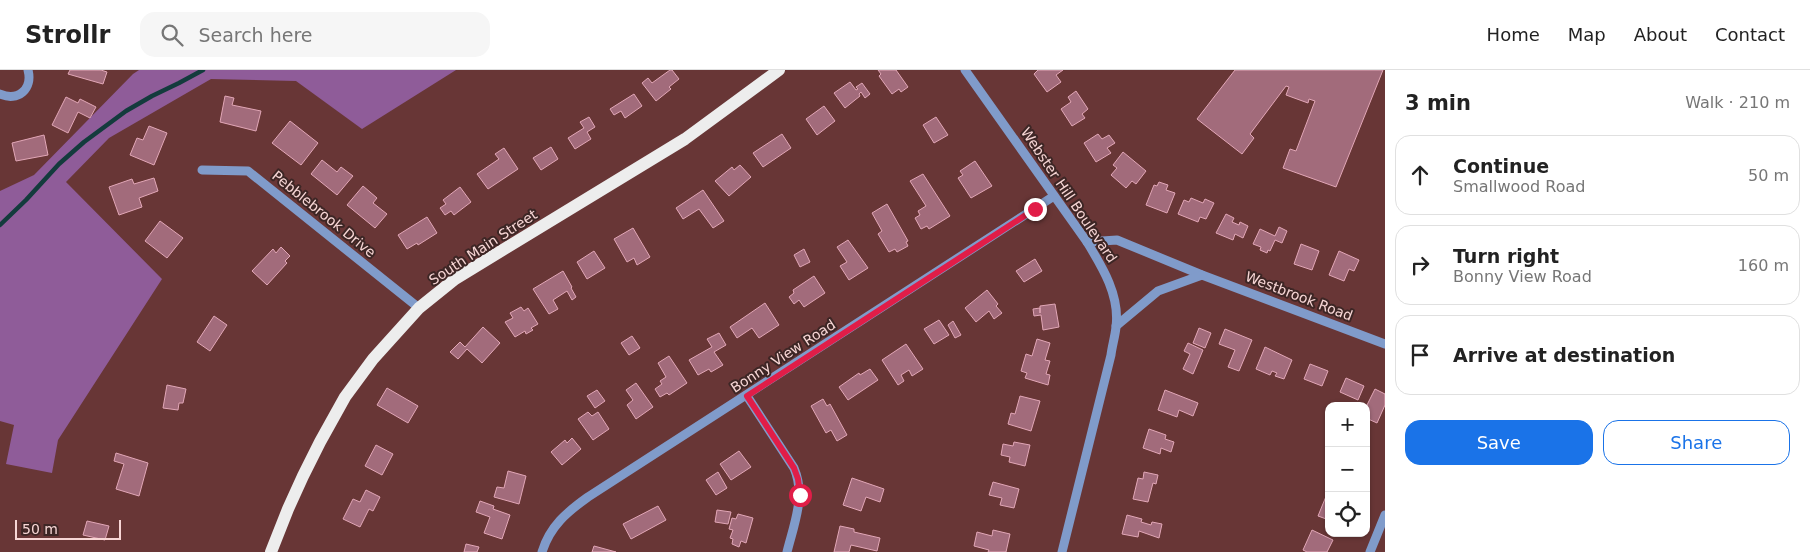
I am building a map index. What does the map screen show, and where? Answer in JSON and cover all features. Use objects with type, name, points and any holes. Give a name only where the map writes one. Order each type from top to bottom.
[{"type":"main road","name":"South Main Street","points":[[272,552],[303,476],[340,405],[373,359],[420,308],[456,279],[685,139],[779,70]]},
{"type":"street","points":[[0,94],[11,97],[23,92],[29,82],[28,70]]},
{"type":"street","name":"Webster Hill Boulevard","points":[[965,70],[1087,242],[1104,269],[1111,285],[1115,302],[1116,326],[1062,552]]},
{"type":"street","name":"Pebblebrook Drive","points":[[202,170],[248,171],[420,308]]},
{"type":"street","name":"Bonny View Road","points":[[542,552],[553,527],[568,511],[1054,196]]},
{"type":"street","name":"Westbrook Road","points":[[1087,242],[1116,240],[1202,275],[1385,344]]},
{"type":"street","points":[[1116,326],[1158,291],[1202,275]]},
{"type":"street","points":[[747,396],[794,468],[798,479],[799,503],[787,552]]},
{"type":"street","points":[[1370,552],[1385,515]]},
{"type":"shaded area","points":[[139,70],[456,70],[362,129],[296,81],[211,79],[109,138],[66,182],[162,279],[58,440],[52,473],[6,464],[14,425],[0,421],[0,191],[34,175]]},
{"type":"building","points":[[70,70],[101,70],[107,72],[103,84],[68,74]]},
{"type":"building","points":[[670,70],[679,79],[669,87],[671,89],[656,101],[642,83],[648,78],[652,83]]},
{"type":"building","points":[[878,70],[896,70],[908,87],[901,92],[899,89],[892,94],[879,76],[881,74]]},
{"type":"building","points":[[1038,70],[1063,70],[1056,75],[1061,82],[1047,92],[1034,74]]},
{"type":"building","points":[[1235,70],[1383,70],[1336,187],[1283,168],[1290,149],[1296,151],[1315,101],[1309,99],[1308,103],[1286,95],[1289,87],[1286,86],[1250,134],[1254,138],[1242,154],[1197,119]]},
{"type":"building","points":[[850,82],[856,90],[858,89],[856,87],[862,83],[870,94],[865,98],[861,92],[860,96],[845,108],[834,93]]},
{"type":"building","points":[[1076,91],[1088,109],[1082,114],[1085,118],[1072,126],[1061,109],[1071,102],[1068,97]]},
{"type":"building","points":[[634,94],[642,106],[625,118],[621,111],[614,115],[610,109]]},
{"type":"building","points":[[225,96],[234,98],[232,105],[261,111],[256,131],[220,122]]},
{"type":"building","points":[[66,97],[78,103],[80,99],[96,107],[90,118],[78,112],[68,133],[52,125]]},
{"type":"building","points":[[824,106],[835,121],[817,135],[806,119]]},
{"type":"building","points":[[589,117],[595,127],[587,132],[591,139],[575,149],[568,138],[584,128],[580,122]]},
{"type":"building","points":[[936,117],[948,135],[934,143],[923,125]]},
{"type":"building","points":[[290,121],[318,143],[301,165],[272,143]]},
{"type":"building","points":[[149,126],[167,133],[154,165],[130,155],[137,138],[143,140]]},
{"type":"building","points":[[782,134],[791,148],[763,167],[753,153]]},
{"type":"building","points":[[1098,134],[1102,139],[1109,135],[1115,143],[1107,148],[1111,153],[1096,162],[1084,143]]},
{"type":"building","points":[[44,135],[48,155],[16,161],[12,143]]},
{"type":"building","points":[[551,147],[558,159],[541,170],[533,158]]},
{"type":"building","points":[[504,148],[518,169],[488,189],[477,174],[499,159],[495,154]]},
{"type":"building","points":[[1123,152],[1146,171],[1136,184],[1132,181],[1126,188],[1111,175],[1117,168],[1113,165]]},
{"type":"building","points":[[322,160],[337,172],[341,167],[353,176],[337,195],[311,174]]},
{"type":"building","points":[[975,161],[992,186],[971,198],[958,178],[963,175],[960,171]]},
{"type":"building","points":[[740,165],[751,177],[729,196],[715,181],[732,167],[734,170]]},
{"type":"building","points":[[923,174],[950,216],[929,229],[927,226],[921,229],[915,218],[920,215],[918,211],[926,206],[910,181]]},
{"type":"building","points":[[154,178],[158,191],[139,198],[142,207],[119,215],[109,187],[132,179],[134,184]]},
{"type":"building","points":[[1159,182],[1168,185],[1166,190],[1175,193],[1167,213],[1146,205],[1154,185],[1157,186]]},
{"type":"building","points":[[363,186],[377,198],[373,203],[387,214],[375,228],[347,205]]},
{"type":"building","points":[[460,187],[471,202],[454,215],[451,211],[445,215],[440,208],[446,204],[443,200]]},
{"type":"building","points":[[703,190],[724,221],[713,228],[699,209],[683,219],[676,208]]},
{"type":"building","points":[[1191,198],[1203,203],[1205,199],[1214,203],[1206,219],[1200,217],[1198,222],[1178,214],[1184,200],[1189,202]]},
{"type":"building","points":[[887,204],[908,241],[906,242],[908,246],[897,252],[895,249],[889,252],[878,234],[882,231],[872,213]]},
{"type":"building","points":[[1226,214],[1234,218],[1232,222],[1239,225],[1240,222],[1248,226],[1243,238],[1235,234],[1233,240],[1216,233]]},
{"type":"building","points":[[427,217],[437,233],[418,245],[417,243],[407,249],[398,235]]},
{"type":"building","points":[[160,221],[183,238],[167,258],[145,241]]},
{"type":"building","points":[[1279,227],[1287,231],[1282,243],[1275,240],[1270,251],[1268,250],[1267,253],[1260,250],[1261,247],[1253,244],[1260,229],[1275,236]]},
{"type":"building","points":[[633,228],[650,257],[637,265],[634,258],[627,262],[614,239]]},
{"type":"building","points":[[848,240],[868,268],[849,280],[840,266],[847,262],[837,247]]},
{"type":"building","points":[[1301,244],[1319,251],[1312,270],[1294,264]]},
{"type":"building","points":[[281,247],[290,256],[285,261],[287,263],[267,285],[252,271],[273,249],[276,253]]},
{"type":"building","points":[[804,249],[810,262],[800,267],[794,255]]},
{"type":"building","points":[[594,251],[605,268],[587,279],[577,262]]},
{"type":"building","points":[[1339,251],[1359,260],[1354,271],[1349,269],[1344,281],[1329,275]]},
{"type":"building","points":[[1035,259],[1042,271],[1024,282],[1016,271]]},
{"type":"building","points":[[563,271],[576,297],[572,300],[567,291],[553,300],[558,309],[549,314],[533,289]]},
{"type":"building","points":[[814,276],[825,293],[804,307],[799,300],[794,304],[789,297],[794,293],[793,290]]},
{"type":"building","points":[[987,290],[998,304],[996,306],[1002,313],[994,319],[989,311],[976,322],[965,308]]},
{"type":"building","points":[[765,303],[779,325],[759,338],[752,328],[737,338],[730,327]]},
{"type":"building","points":[[1055,304],[1059,327],[1043,330],[1041,315],[1034,316],[1033,309],[1040,308],[1040,306]]},
{"type":"building","points":[[521,307],[524,311],[528,308],[538,324],[526,334],[525,331],[515,337],[505,322],[513,318],[510,313]]},
{"type":"building","points":[[214,316],[227,325],[210,351],[197,342]]},
{"type":"building","points":[[939,320],[949,335],[934,344],[924,329]]},
{"type":"building","points":[[953,321],[961,335],[955,338],[948,325]]},
{"type":"building","points":[[483,327],[500,343],[482,363],[467,349],[458,359],[450,352],[460,342],[465,347]]},
{"type":"building","points":[[1199,328],[1211,333],[1205,348],[1193,343]]},
{"type":"building","points":[[1225,329],[1252,340],[1239,371],[1228,367],[1235,350],[1219,344]]},
{"type":"building","points":[[719,333],[726,345],[714,352],[723,365],[711,372],[709,369],[698,375],[689,360],[712,347],[707,339]]},
{"type":"building","points":[[632,336],[640,348],[629,355],[621,343]]},
{"type":"building","points":[[1037,339],[1050,343],[1045,360],[1050,361],[1046,374],[1050,375],[1048,385],[1025,378],[1027,373],[1021,371],[1026,354],[1032,356]]},
{"type":"building","points":[[1188,343],[1203,350],[1193,374],[1183,369],[1190,354],[1184,351]]},
{"type":"building","points":[[906,344],[923,369],[912,376],[909,370],[901,375],[904,381],[898,385],[882,360]]},
{"type":"building","points":[[1265,347],[1292,360],[1284,379],[1275,376],[1277,373],[1272,371],[1270,375],[1256,369]]},
{"type":"building","points":[[669,356],[687,383],[669,395],[667,393],[660,397],[655,389],[662,384],[660,381],[666,377],[658,363]]},
{"type":"building","points":[[1310,364],[1328,371],[1322,386],[1304,379]]},
{"type":"building","points":[[870,369],[878,380],[848,400],[839,387],[859,373],[860,375]]},
{"type":"building","points":[[1346,378],[1364,386],[1358,400],[1340,392]]},
{"type":"building","points":[[636,383],[653,407],[636,419],[627,405],[633,400],[626,390]]},
{"type":"building","points":[[167,385],[186,389],[183,403],[179,403],[178,410],[163,408]]},
{"type":"building","points":[[387,388],[418,406],[408,423],[377,405]]},
{"type":"building","points":[[1375,389],[1385,394],[1385,405],[1377,423],[1370,420],[1368,402]]},
{"type":"building","points":[[597,390],[605,401],[595,408],[587,396]]},
{"type":"building","points":[[1165,390],[1198,403],[1193,416],[1179,410],[1177,417],[1158,410]]},
{"type":"building","points":[[1020,396],[1040,401],[1031,431],[1008,424],[1011,413],[1015,414]]},
{"type":"building","points":[[823,399],[827,406],[830,404],[847,435],[837,441],[831,430],[826,433],[811,406]]},
{"type":"building","points":[[588,412],[592,416],[598,412],[609,429],[593,440],[578,419]]},
{"type":"building","points":[[1149,429],[1166,435],[1165,439],[1174,442],[1171,452],[1161,448],[1160,454],[1143,448]]},
{"type":"building","points":[[572,438],[581,449],[562,465],[551,452],[565,440],[567,443]]},
{"type":"building","points":[[1014,442],[1030,445],[1025,466],[1009,462],[1010,457],[1001,455],[1003,444],[1013,446]]},
{"type":"building","points":[[376,445],[393,454],[382,475],[365,466]]},
{"type":"building","points":[[739,451],[751,467],[731,480],[720,464]]},
{"type":"building","points":[[116,453],[148,463],[139,496],[116,489],[124,464],[114,461]]},
{"type":"building","points":[[508,471],[526,476],[519,504],[494,497],[497,487],[504,488]]},
{"type":"building","points":[[718,472],[727,488],[716,495],[706,480]]},
{"type":"building","points":[[1144,472],[1158,475],[1156,484],[1153,483],[1148,502],[1133,499],[1138,478],[1143,479]]},
{"type":"building","points":[[852,478],[884,489],[880,502],[866,497],[861,511],[843,505]]},
{"type":"building","points":[[993,482],[1019,489],[1014,508],[1000,505],[1002,498],[989,495]]},
{"type":"building","points":[[366,490],[380,497],[373,511],[369,509],[360,527],[343,519],[353,499],[360,502]]},
{"type":"building","points":[[1325,499],[1325,519],[1318,516]]},
{"type":"building","points":[[480,501],[494,506],[493,509],[510,515],[502,539],[484,533],[490,517],[476,512]]},
{"type":"building","points":[[658,506],[666,520],[631,539],[623,524]]},
{"type":"building","points":[[717,510],[731,512],[728,524],[715,522]]},
{"type":"building","points":[[738,514],[753,518],[746,543],[741,541],[739,547],[732,544],[733,539],[730,538],[733,530],[729,529],[732,518],[736,519]]},
{"type":"building","points":[[1127,515],[1142,519],[1141,522],[1151,525],[1152,522],[1162,524],[1159,538],[1139,531],[1138,537],[1122,534]]},
{"type":"building","points":[[87,521],[109,526],[105,540],[83,535]]},
{"type":"building","points":[[840,526],[854,529],[854,532],[880,538],[877,551],[851,545],[849,552],[834,552]]},
{"type":"building","points":[[993,530],[1010,534],[1006,552],[988,552],[989,550],[974,546],[977,532],[992,536]]},
{"type":"building","points":[[1312,530],[1333,540],[1327,552],[1307,552],[1303,550]]},
{"type":"building","points":[[466,544],[479,547],[477,552],[464,552]]},
{"type":"building","points":[[594,546],[616,552],[592,552]]},
{"type":"waterway","points":[[0,225],[59,164],[84,142],[126,111],[203,70]]},
{"type":"route","points":[[800,495],[800,488],[794,468],[747,396],[1035,209]]}]
